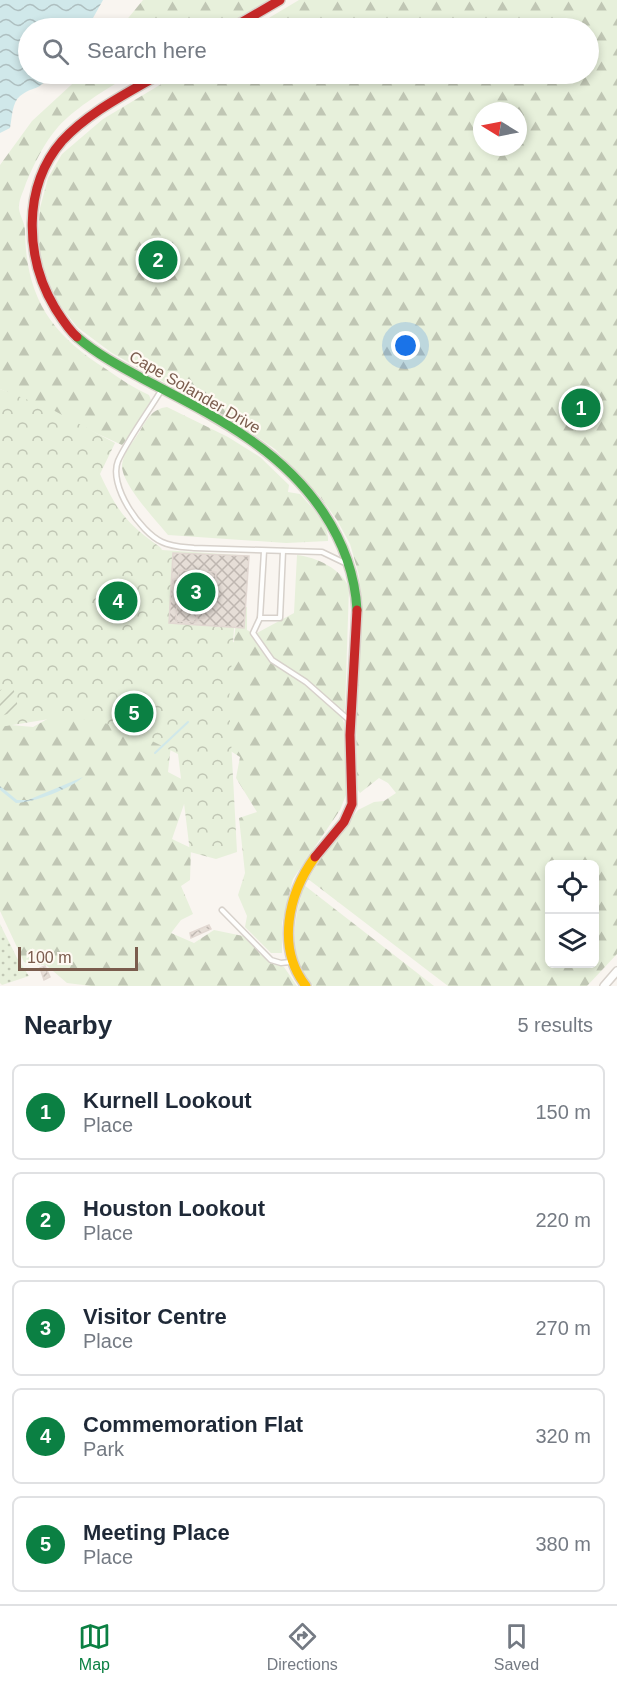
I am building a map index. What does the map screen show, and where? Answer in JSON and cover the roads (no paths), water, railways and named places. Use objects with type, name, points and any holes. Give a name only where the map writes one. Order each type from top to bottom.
[{"type":"street","points":[[249,18],[280,0]]},
{"type":"street","name":"Cape Solander Drive","points":[[143,84],[98,112],[71,134],[51,157],[36,192],[32,232],[33,255],[43,287],[72,332],[111,361],[231,427],[270,453],[314,499],[351,565],[356,589],[357,624],[351,721],[353,794],[350,809],[340,827],[313,859],[303,875],[296,894],[288,928],[287,945],[290,962],[299,980],[306,986]]},
{"type":"street","points":[[604,986],[617,971]]},
{"type":"lane","points":[[162,389],[117,463],[117,479],[128,508],[152,536],[176,547],[322,552],[351,565]]},
{"type":"lane","points":[[264,550],[260,618],[253,633],[272,660],[306,682],[351,721]]},
{"type":"lane","points":[[260,618],[280,618],[283,551]]},
{"type":"lane","points":[[222,910],[271,960],[281,963],[290,962]]},
{"type":"water","points":[[0,0],[103,0],[93,18],[18,18],[18,84],[41,84],[17,99],[10,128],[0,133]]},
{"type":"water","points":[[83,777],[42,798],[23,802],[16,803],[0,790],[0,786],[17,800],[28,800]]},
{"type":"waterway","points":[[155,753],[188,722]]},
{"type":"place","name":"Houston Lookout","points":[[158,260]]},
{"type":"place","name":"Kurnell Lookout","points":[[581,408]]},
{"type":"place","name":"Visitor Centre","points":[[196,592]]},
{"type":"place","name":"Commemoration Flat","points":[[118,601]]},
{"type":"place","name":"Meeting Place","points":[[134,713]]}]
